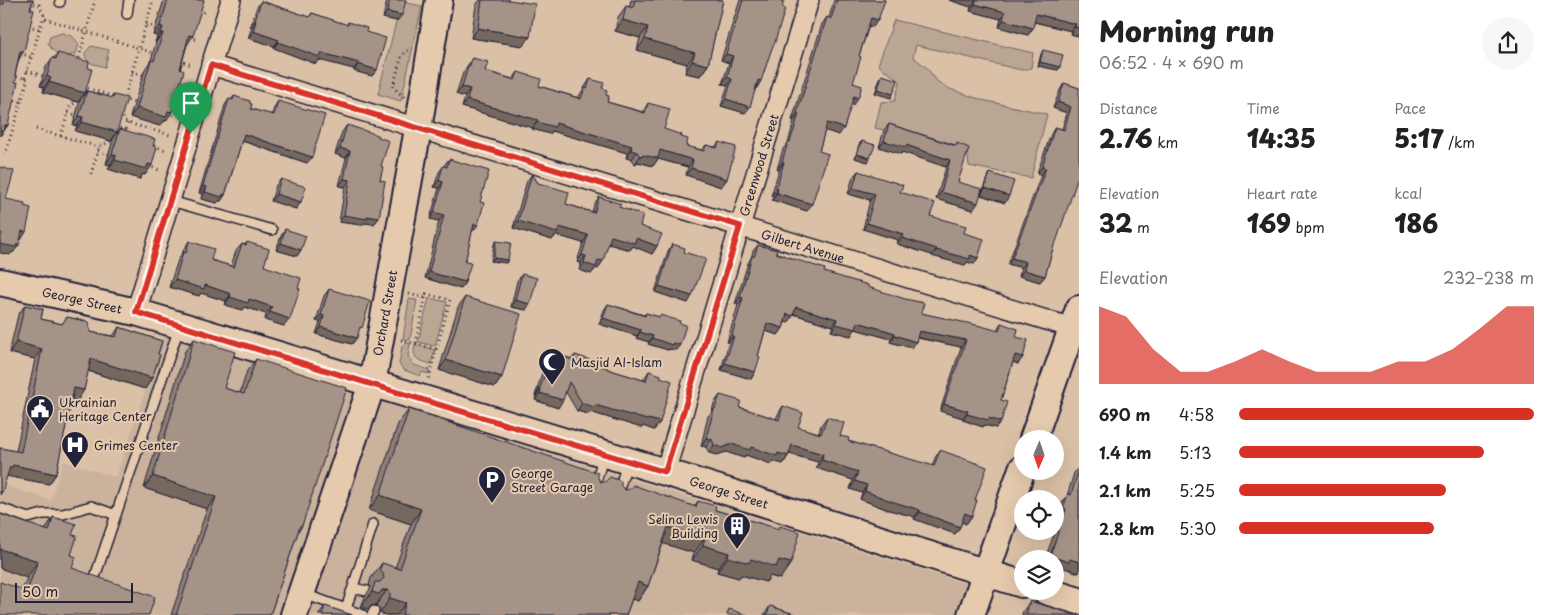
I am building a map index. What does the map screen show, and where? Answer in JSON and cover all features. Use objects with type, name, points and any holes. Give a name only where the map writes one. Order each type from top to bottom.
[{"type":"main road","name":"Orchard Street","points":[[297,604],[372,384],[439,0]]},
{"type":"main road","name":"George Street","points":[[0,282],[136,312],[180,325],[665,472],[1014,582]]},
{"type":"main road","points":[[1036,430],[1077,322]]},
{"type":"main road","points":[[971,615],[1018,480]]},
{"type":"main road","points":[[1064,596],[1079,601]]},
{"type":"street","points":[[136,312],[230,0]]},
{"type":"street","name":"Greenwood Street","points":[[665,472],[809,0]]},
{"type":"street","name":"Gilbert Avenue","points":[[211,65],[740,226],[1077,322]]},
{"type":"lane","points":[[127,14],[129,0]]},
{"type":"lane","points":[[171,201],[272,230]]},
{"type":"lane","points":[[96,574],[180,325]]},
{"type":"lane","points":[[593,491],[616,458]]},
{"type":"lane","points":[[616,458],[616,499]]},
{"type":"lane","points":[[0,508],[28,518],[43,514],[63,514],[91,506],[116,515]]},
{"type":"lane","points":[[346,609],[373,524]]},
{"type":"lane","points":[[351,592],[358,589],[367,591]]},
{"type":"lane","points":[[297,604],[346,609],[363,615]]},
{"type":"path","points":[[39,5],[41,0]]},
{"type":"path","points":[[79,58],[95,0]]},
{"type":"path","points":[[153,0],[120,112],[125,122],[170,135]]},
{"type":"path","points":[[26,2],[33,2],[39,5],[46,19],[165,56]]},
{"type":"path","points":[[197,10],[207,13]]},
{"type":"path","points":[[24,78],[44,15]]},
{"type":"path","points":[[146,25],[156,27]]},
{"type":"path","points":[[26,26],[40,29]]},
{"type":"path","points":[[189,38],[199,40]]},
{"type":"path","points":[[404,97],[393,87],[401,58],[406,51],[414,50]]},
{"type":"path","points":[[19,53],[31,57]]},
{"type":"path","points":[[174,59],[192,65]]},
{"type":"path","points":[[27,71],[43,76]]},
{"type":"path","points":[[132,72],[143,75]]},
{"type":"path","points":[[5,155],[28,80],[8,75]]},
{"type":"path","points":[[176,85],[185,88]]},
{"type":"path","points":[[83,87],[135,102]]},
{"type":"path","points":[[89,95],[91,90]]},
{"type":"path","points":[[61,136],[70,106],[82,98]]},
{"type":"path","points":[[10,99],[21,102]]},
{"type":"path","points":[[68,113],[76,115]]},
{"type":"path","points":[[168,113],[176,115]]},
{"type":"path","points":[[91,174],[98,149],[121,136],[124,137],[128,123]]},
{"type":"path","points":[[115,127],[126,130]]},
{"type":"path","points":[[8,128],[13,130]]},
{"type":"path","points":[[36,130],[61,136],[109,154]]},
{"type":"path","points":[[149,144],[166,150]]},
{"type":"path","points":[[148,166],[160,170]]},
{"type":"path","points":[[409,294],[425,298]]},
{"type":"path","points":[[416,343],[426,294],[450,300],[427,383]]},
{"type":"path","points":[[401,340],[436,349]]},
{"type":"shaded area","points":[[401,2],[422,6],[401,101],[378,94]]},
{"type":"shaded area","points":[[894,20],[1033,53],[1031,68],[1021,70],[916,45],[913,57],[926,67],[938,82],[950,89],[982,100],[1047,114],[1031,178],[969,166],[967,150],[875,128],[881,102],[895,101],[900,81],[878,65]]},
{"type":"shaded area","points":[[62,33],[72,36],[79,44],[76,54],[60,55],[48,44],[50,37]]},
{"type":"shaded area","points":[[91,46],[109,50],[105,67],[91,63],[85,57],[85,53]]},
{"type":"shaded area","points":[[429,298],[447,302],[435,346],[418,342]]},
{"type":"shaded area","points":[[409,299],[417,300],[410,340],[403,339]]},
{"type":"shaded area","points":[[164,334],[967,584],[956,615],[0,615],[0,490],[2,485],[51,500],[63,461],[116,477]]},
{"type":"shaded area","points":[[410,343],[408,356],[414,365],[429,370],[428,374],[422,372],[420,376],[404,370],[399,364],[402,346]]},
{"type":"shaded area","points":[[415,344],[435,350],[431,364],[415,356]]},
{"type":"building","points":[[5,0],[33,0],[30,9],[34,10],[24,51],[20,51],[15,75],[17,76],[15,82],[18,82],[8,125],[5,125],[4,131],[0,130],[0,4],[4,4]]},
{"type":"building","points":[[168,0],[204,0],[193,36],[189,35],[180,69],[184,71],[172,112],[168,111],[166,117],[137,108],[151,60],[154,61],[163,33],[161,33],[163,27],[160,26]]},
{"type":"building","points":[[390,0],[406,0],[402,15],[387,12]]},
{"type":"building","points":[[482,0],[509,0],[535,4],[530,37],[478,28]]},
{"type":"building","points":[[635,0],[723,0],[708,65],[692,61],[695,53],[645,39],[648,27],[623,20],[626,6],[633,8]]},
{"type":"building","points":[[743,0],[782,0],[784,2],[782,6],[785,9],[774,45],[761,81],[758,80],[750,107],[726,99],[732,79],[727,77],[733,56],[726,54]]},
{"type":"building","points":[[837,0],[885,0],[878,20],[871,18],[853,83],[862,86],[858,98],[854,96],[844,128],[827,123],[819,151],[828,154],[812,204],[777,193],[778,190],[776,189],[784,162],[782,162],[799,114],[797,113],[827,17],[831,19]]},
{"type":"building","points":[[976,0],[1079,0],[1079,28],[1075,27],[1076,24],[1036,14],[1033,28],[1003,20],[1005,12],[975,4]]},
{"type":"building","points":[[261,1],[310,17],[312,13],[348,25],[348,22],[367,28],[366,32],[386,38],[377,70],[322,53],[320,57],[253,31]]},
{"type":"building","points":[[1043,50],[1063,55],[1060,67],[1040,62]]},
{"type":"building","points":[[58,53],[89,62],[88,68],[92,69],[85,93],[49,82],[51,78],[47,76],[52,58],[56,59]]},
{"type":"building","points":[[472,58],[488,62],[485,71],[515,80],[518,72],[541,79],[539,86],[581,99],[590,79],[604,83],[602,88],[607,90],[606,95],[609,96],[607,102],[645,113],[648,103],[670,109],[664,129],[688,139],[686,146],[704,151],[706,145],[717,148],[719,142],[736,147],[727,179],[691,168],[693,160],[660,150],[658,158],[640,156],[637,152],[631,150],[632,146],[556,123],[555,127],[537,122],[538,120],[467,100],[470,89],[462,87]]},
{"type":"building","points":[[882,75],[898,80],[893,94],[878,89]]},
{"type":"building","points":[[1064,83],[1079,88],[1079,174],[1045,276],[1024,270],[1026,262],[1012,258],[1046,168],[1042,167],[1055,127],[1064,130],[1071,107],[1058,102]]},
{"type":"building","points":[[87,91],[113,98],[114,95],[127,98],[117,132],[82,122],[83,117],[79,116]]},
{"type":"building","points":[[234,96],[250,101],[250,104],[252,104],[251,109],[274,115],[278,101],[325,115],[312,157],[244,134],[225,195],[223,194],[222,197],[205,192],[207,187],[203,186],[229,99],[233,100]]},
{"type":"building","points":[[889,124],[956,146],[957,143],[969,148],[958,182],[982,189],[978,203],[941,192],[950,160],[906,145],[906,147],[884,141]]},
{"type":"building","points":[[347,125],[378,135],[378,137],[389,141],[381,166],[383,167],[380,180],[385,181],[379,218],[367,216],[367,219],[344,215],[350,180],[344,179],[350,151],[340,148]]},
{"type":"building","points":[[120,129],[155,139],[153,146],[157,147],[152,165],[148,164],[146,169],[115,160],[116,155],[112,154]]},
{"type":"building","points":[[862,141],[875,145],[870,158],[857,154]]},
{"type":"building","points":[[449,159],[489,171],[480,202],[484,203],[478,225],[474,224],[465,262],[471,263],[465,282],[429,272],[444,215],[434,212],[443,182],[439,180],[443,166],[447,167]]},
{"type":"building","points":[[0,167],[14,171],[6,199],[25,203],[24,206],[31,208],[26,232],[22,231],[19,245],[17,244],[16,247],[0,244],[2,233],[0,233]]},
{"type":"building","points":[[858,171],[903,185],[900,192],[935,203],[930,216],[966,226],[964,233],[984,239],[978,258],[970,255],[970,259],[936,250],[902,238],[903,234],[867,223],[875,194],[853,188]]},
{"type":"building","points":[[990,173],[1014,181],[1009,196],[985,188]]},
{"type":"building","points":[[532,174],[538,183],[569,192],[566,204],[594,213],[599,197],[621,204],[619,207],[643,215],[640,226],[662,234],[657,246],[636,238],[635,243],[611,236],[603,261],[598,260],[596,267],[584,263],[586,256],[582,255],[588,235],[559,227],[557,233],[518,221]]},
{"type":"building","points":[[281,179],[306,187],[301,202],[276,194]]},
{"type":"building","points":[[285,229],[306,236],[301,250],[281,243]]},
{"type":"building","points":[[189,241],[214,249],[211,260],[234,267],[242,244],[246,245],[247,242],[269,249],[264,266],[301,278],[298,288],[300,289],[290,319],[270,312],[272,307],[249,299],[248,303],[230,297],[231,294],[205,285],[204,289],[175,280],[183,252],[186,253]]},
{"type":"building","points":[[496,241],[511,243],[508,260],[494,258]]},
{"type":"building","points":[[672,244],[685,248],[684,252],[706,259],[692,296],[659,286]]},
{"type":"building","points":[[758,245],[777,250],[776,253],[825,269],[824,272],[868,285],[868,287],[905,299],[924,303],[921,313],[999,331],[1001,323],[1018,329],[1016,337],[1028,340],[1023,357],[1015,355],[1001,400],[1007,402],[1001,422],[967,414],[968,411],[944,404],[966,340],[919,331],[916,342],[895,335],[895,333],[858,322],[856,329],[836,324],[837,319],[796,307],[793,316],[787,314],[783,328],[767,323],[755,372],[725,363],[743,298],[740,297],[752,256],[754,257]]},
{"type":"building","points":[[522,274],[537,278],[530,304],[515,300]]},
{"type":"building","points":[[329,289],[370,301],[357,338],[321,327],[324,316],[321,315]]},
{"type":"building","points":[[465,297],[521,314],[502,377],[446,360]]},
{"type":"building","points":[[608,304],[645,316],[646,313],[659,317],[660,315],[680,321],[679,323],[686,325],[680,345],[673,343],[672,345],[652,338],[653,336],[640,332],[641,330],[603,318]]},
{"type":"building","points":[[25,305],[43,309],[41,319],[62,324],[67,317],[89,322],[90,332],[116,337],[119,327],[162,341],[158,354],[160,355],[152,378],[91,359],[84,390],[74,388],[56,474],[13,465],[12,468],[10,467],[2,492],[0,492],[0,448],[21,452],[42,349],[16,342]]},
{"type":"building","points":[[194,339],[235,352],[224,388],[244,394],[256,359],[347,388],[302,526],[300,526],[270,615],[176,615],[216,497],[153,476]]},
{"type":"building","points":[[575,355],[603,364],[602,366],[607,369],[646,381],[649,371],[672,381],[660,422],[582,403],[569,382],[563,400],[540,393],[551,356],[561,359],[562,356],[573,360]]},
{"type":"building","points":[[720,395],[741,401],[739,407],[779,420],[783,406],[803,413],[798,427],[821,434],[827,417],[844,423],[840,436],[849,438],[848,441],[934,466],[940,450],[987,467],[975,500],[977,500],[972,516],[965,513],[960,527],[920,512],[920,510],[865,491],[867,485],[855,481],[858,472],[822,460],[823,454],[792,445],[788,456],[778,453],[777,456],[751,447],[750,450],[732,444],[722,448],[714,445],[712,439],[706,438]]},
{"type":"building","points":[[409,409],[598,473],[598,478],[601,482],[605,482],[610,477],[621,481],[621,486],[625,490],[630,489],[633,485],[696,507],[698,501],[716,506],[715,510],[779,529],[780,526],[800,532],[791,563],[779,560],[776,567],[751,559],[749,563],[728,557],[729,553],[703,545],[705,538],[668,527],[648,586],[638,582],[626,615],[402,615],[406,603],[390,598],[390,593],[387,590],[382,590],[379,594],[372,592],[375,582],[380,582],[384,578],[380,570],[382,563],[400,569],[421,509],[380,495]]},
{"type":"building","points":[[1079,469],[1079,562],[1070,559],[1069,562],[1064,560],[1064,550],[1052,550],[1055,540],[1064,540],[1064,515],[1066,509],[1064,505],[1068,494],[1071,495]]},
{"type":"building","points":[[0,514],[49,531],[53,517],[76,524],[72,535],[77,536],[71,555],[76,557],[72,568],[155,597],[149,615],[0,615],[0,582],[27,591],[38,561],[0,549]]},
{"type":"building","points":[[1030,601],[1076,615],[1026,615]]},
{"type":"building","points":[[325,606],[352,615],[322,615]]},
{"type":"building","points":[[770,606],[797,615],[767,615]]},
{"type":"building","points":[[729,609],[747,615],[727,615]]},
{"type":"place","name":"Masjid Al-Islam","points":[[552,386]]},
{"type":"place","name":"Ukrainian Heritage Center","points":[[40,433]]},
{"type":"place","name":"Grimes Center","points":[[75,469]]},
{"type":"place","name":"George Street Garage","points":[[492,504]]},
{"type":"place","name":"Selina Lewis Building","points":[[737,550]]},
{"type":"route","points":[[211,65],[740,226],[665,472],[136,312],[191,133],[211,65]]}]
